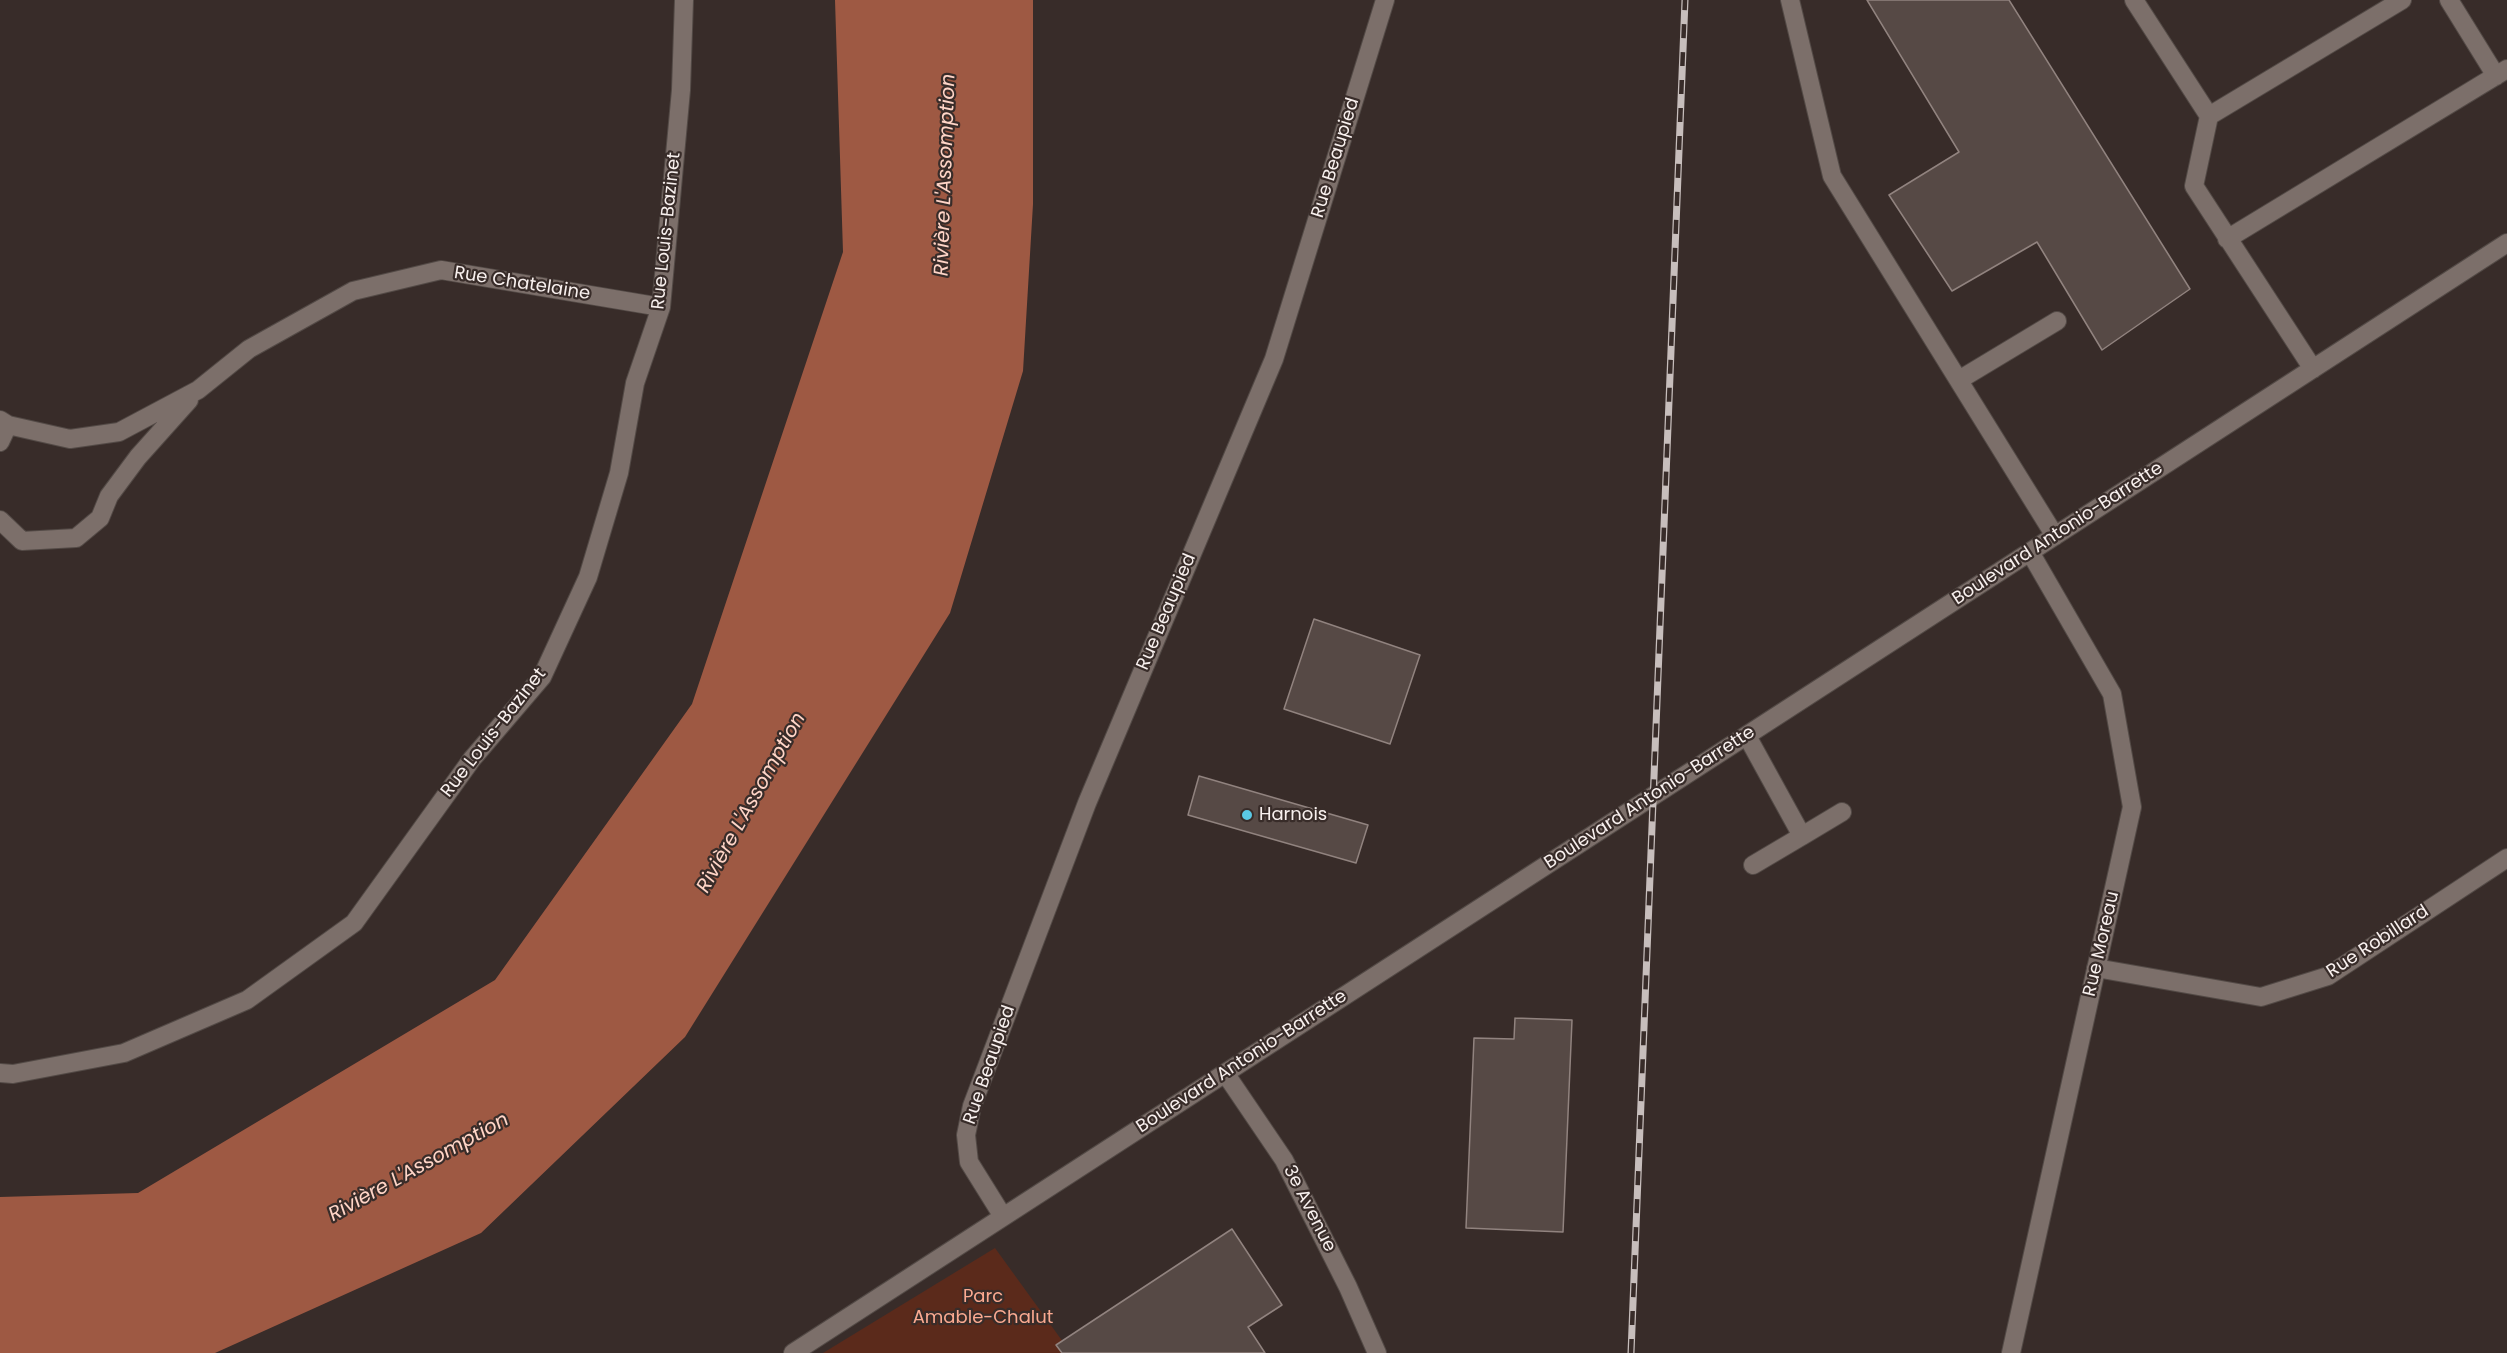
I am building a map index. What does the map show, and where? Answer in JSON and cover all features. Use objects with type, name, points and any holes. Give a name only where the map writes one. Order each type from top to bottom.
[{"type":"street","name":"Rue Louis-Bazinet","points":[[0,1073],[13,1074],[124,1053],[247,1000],[354,923],[472,759],[542,677],[588,577],[619,473],[635,383],[661,307],[681,90],[684,0]]},
{"type":"street","name":"Rue Beaupied","points":[[1002,1215],[969,1162],[966,1135],[972,1106],[1087,802],[1274,359],[1385,0]]},
{"type":"street","points":[[1790,0],[1832,176],[2055,536]]},
{"type":"street","points":[[2134,0],[2209,116],[2194,186],[2313,369]]},
{"type":"street","points":[[2209,116],[2402,0]]},
{"type":"street","points":[[2227,239],[2501,72],[2449,0]]},
{"type":"street","name":"Boulevard Antonio-Barrette","points":[[793,1353],[1002,1215],[1747,736],[2507,243]]},
{"type":"street","name":"Rue Chatelaine","points":[[0,520],[22,542],[76,538],[100,518],[109,496],[138,457],[198,390],[249,349],[353,291],[441,270],[661,307]]},
{"type":"street","points":[[1959,380],[2057,321]]},
{"type":"street","name":"Rue Chatelaine","points":[[0,442],[4,422],[70,439],[119,432],[198,390]]},
{"type":"street","name":"Rue Moreau","points":[[2011,1353],[2132,807],[2112,694],[2030,552]]},
{"type":"street","points":[[1747,736],[1802,836]]},
{"type":"street","points":[[1753,865],[1842,812]]},
{"type":"street","name":"Rue Robillard","points":[[2096,968],[2260,997],[2328,976],[2507,858]]},
{"type":"street","name":"3e Avenue","points":[[1225,1073],[1284,1160],[1348,1287],[1377,1353]]},
{"type":"green space","name":"Parc Amable-Chalut","points":[[995,1248],[1071,1353],[823,1353]]},
{"type":"water","name":"Rivière L'Assomption","points":[[835,0],[1033,0],[1033,204],[1023,371],[950,613],[685,1037],[481,1233],[215,1353],[0,1353],[0,1197],[138,1193],[495,980],[692,704],[843,252]]},
{"type":"building","points":[[1867,0],[2009,0],[2190,289],[2102,350],[2037,242],[1952,291],[1889,195],[1959,152]]},
{"type":"building","points":[[1314,619],[1420,655],[1390,744],[1284,709]]},
{"type":"building","points":[[1199,776],[1368,825],[1356,863],[1188,815]]},
{"type":"building","points":[[1515,1018],[1572,1020],[1563,1232],[1466,1228],[1474,1038],[1514,1039]]},
{"type":"building","points":[[1232,1229],[1282,1305],[1248,1327],[1265,1353],[1062,1353],[1056,1345]]},
{"type":"railway","points":[[1631,1353],[1685,0]]},
{"type":"place","name":"Harnois","points":[[1247,815]]}]
